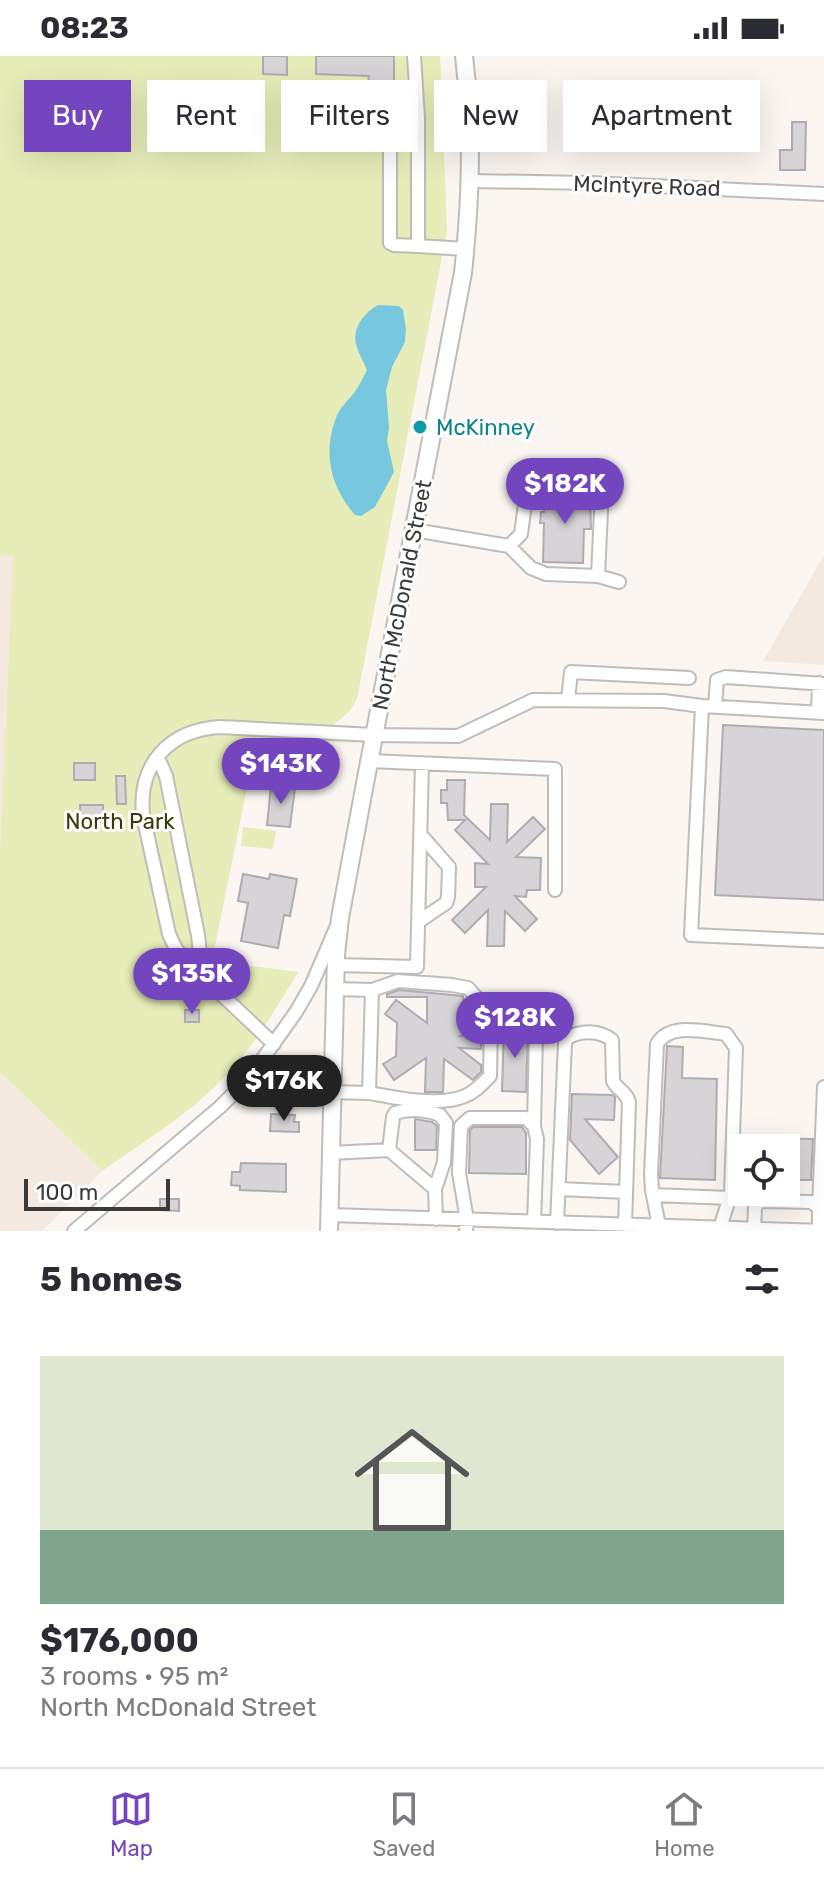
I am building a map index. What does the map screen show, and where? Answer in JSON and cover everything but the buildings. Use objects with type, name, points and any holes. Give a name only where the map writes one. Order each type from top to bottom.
[{"type":"main road","name":"North McDonald Street","points":[[330,1223],[335,977],[340,918],[454,322],[465,249],[471,181],[464,56]]},
{"type":"street","points":[[414,56],[415,80]]},
{"type":"street","points":[[390,152],[390,243],[465,249]]},
{"type":"street","points":[[418,152],[418,246]]},
{"type":"street","name":"McIntyre Road","points":[[471,181],[824,194]]},
{"type":"street","points":[[509,546],[521,534],[528,482],[548,477],[583,478],[599,487],[598,576]]},
{"type":"street","points":[[414,530],[509,546],[531,568],[546,574],[598,576],[619,582]]},
{"type":"street","points":[[568,700],[571,672],[689,678]]},
{"type":"street","points":[[274,1044],[181,956],[169,934],[143,815],[145,783],[158,758],[179,737],[207,728],[458,736],[533,700],[664,701],[709,706],[821,713],[822,684],[726,677],[717,680],[709,706],[691,935],[824,941]]},
{"type":"street","points":[[158,758],[166,776],[198,935],[201,964],[197,973]]},
{"type":"street","points":[[369,761],[555,769],[555,890]]},
{"type":"street","points":[[314,977],[417,967],[422,763]]},
{"type":"street","points":[[418,922],[446,903],[449,882],[449,867],[420,834]]},
{"type":"street","points":[[74,1231],[220,1107],[249,1078],[296,1012],[340,918]]},
{"type":"street","points":[[332,1092],[438,1101],[463,1097],[490,1076],[491,1046],[491,1018],[468,988],[398,981],[372,990],[335,977]]},
{"type":"street","points":[[369,1093],[372,990]]},
{"type":"street","points":[[659,1226],[651,1174],[657,1044],[665,1034],[682,1030],[726,1034],[736,1048],[733,1134]]},
{"type":"street","points":[[557,1223],[565,1043],[567,1038],[583,1032],[605,1035],[612,1040],[613,1081],[615,1087],[628,1096],[625,1225]]},
{"type":"street","points":[[534,1222],[536,1034]]},
{"type":"street","points":[[330,1223],[466,1226],[534,1222],[600,1228],[625,1225],[821,1231],[819,1208],[824,1087]]},
{"type":"street","points":[[389,1150],[395,1113],[419,1110],[443,1116],[446,1123],[444,1162],[435,1189],[433,1223]]},
{"type":"street","points":[[466,1226],[459,1173],[461,1126],[470,1118],[526,1118],[534,1126]]},
{"type":"street","points":[[331,1153],[389,1150],[435,1189]]},
{"type":"street","points":[[559,1189],[626,1192]]},
{"type":"street","points":[[653,1195],[728,1198]]},
{"type":"street","points":[[754,1230],[755,1208],[759,1201],[811,1202],[819,1208]]},
{"type":"street","points":[[720,1228],[728,1204]]},
{"type":"shaded area","points":[[0,555],[13,555],[0,851]]},
{"type":"shaded area","points":[[824,555],[824,665],[763,661]]},
{"type":"shaded area","points":[[0,1072],[102,1171],[42,1231],[0,1231]]},
{"type":"green space","name":"North Park","points":[[0,56],[440,56],[441,80],[434,80],[434,152],[444,152],[447,231],[357,699],[350,711],[332,726],[359,729],[356,743],[257,738],[212,961],[298,972],[257,1037],[214,1087],[168,1125],[102,1171],[0,1072],[0,851],[13,556],[0,555]]},
{"type":"green space","points":[[243,827],[276,831],[273,849],[241,846]]},
{"type":"water","points":[[378,305],[399,306],[403,310],[405,342],[392,367],[386,390],[387,441],[394,472],[375,507],[361,516],[355,515],[339,492],[331,467],[330,440],[338,413],[367,370],[356,344],[358,326],[364,316]]},
{"type":"place","name":"McKinney","points":[[420,427]]}]
